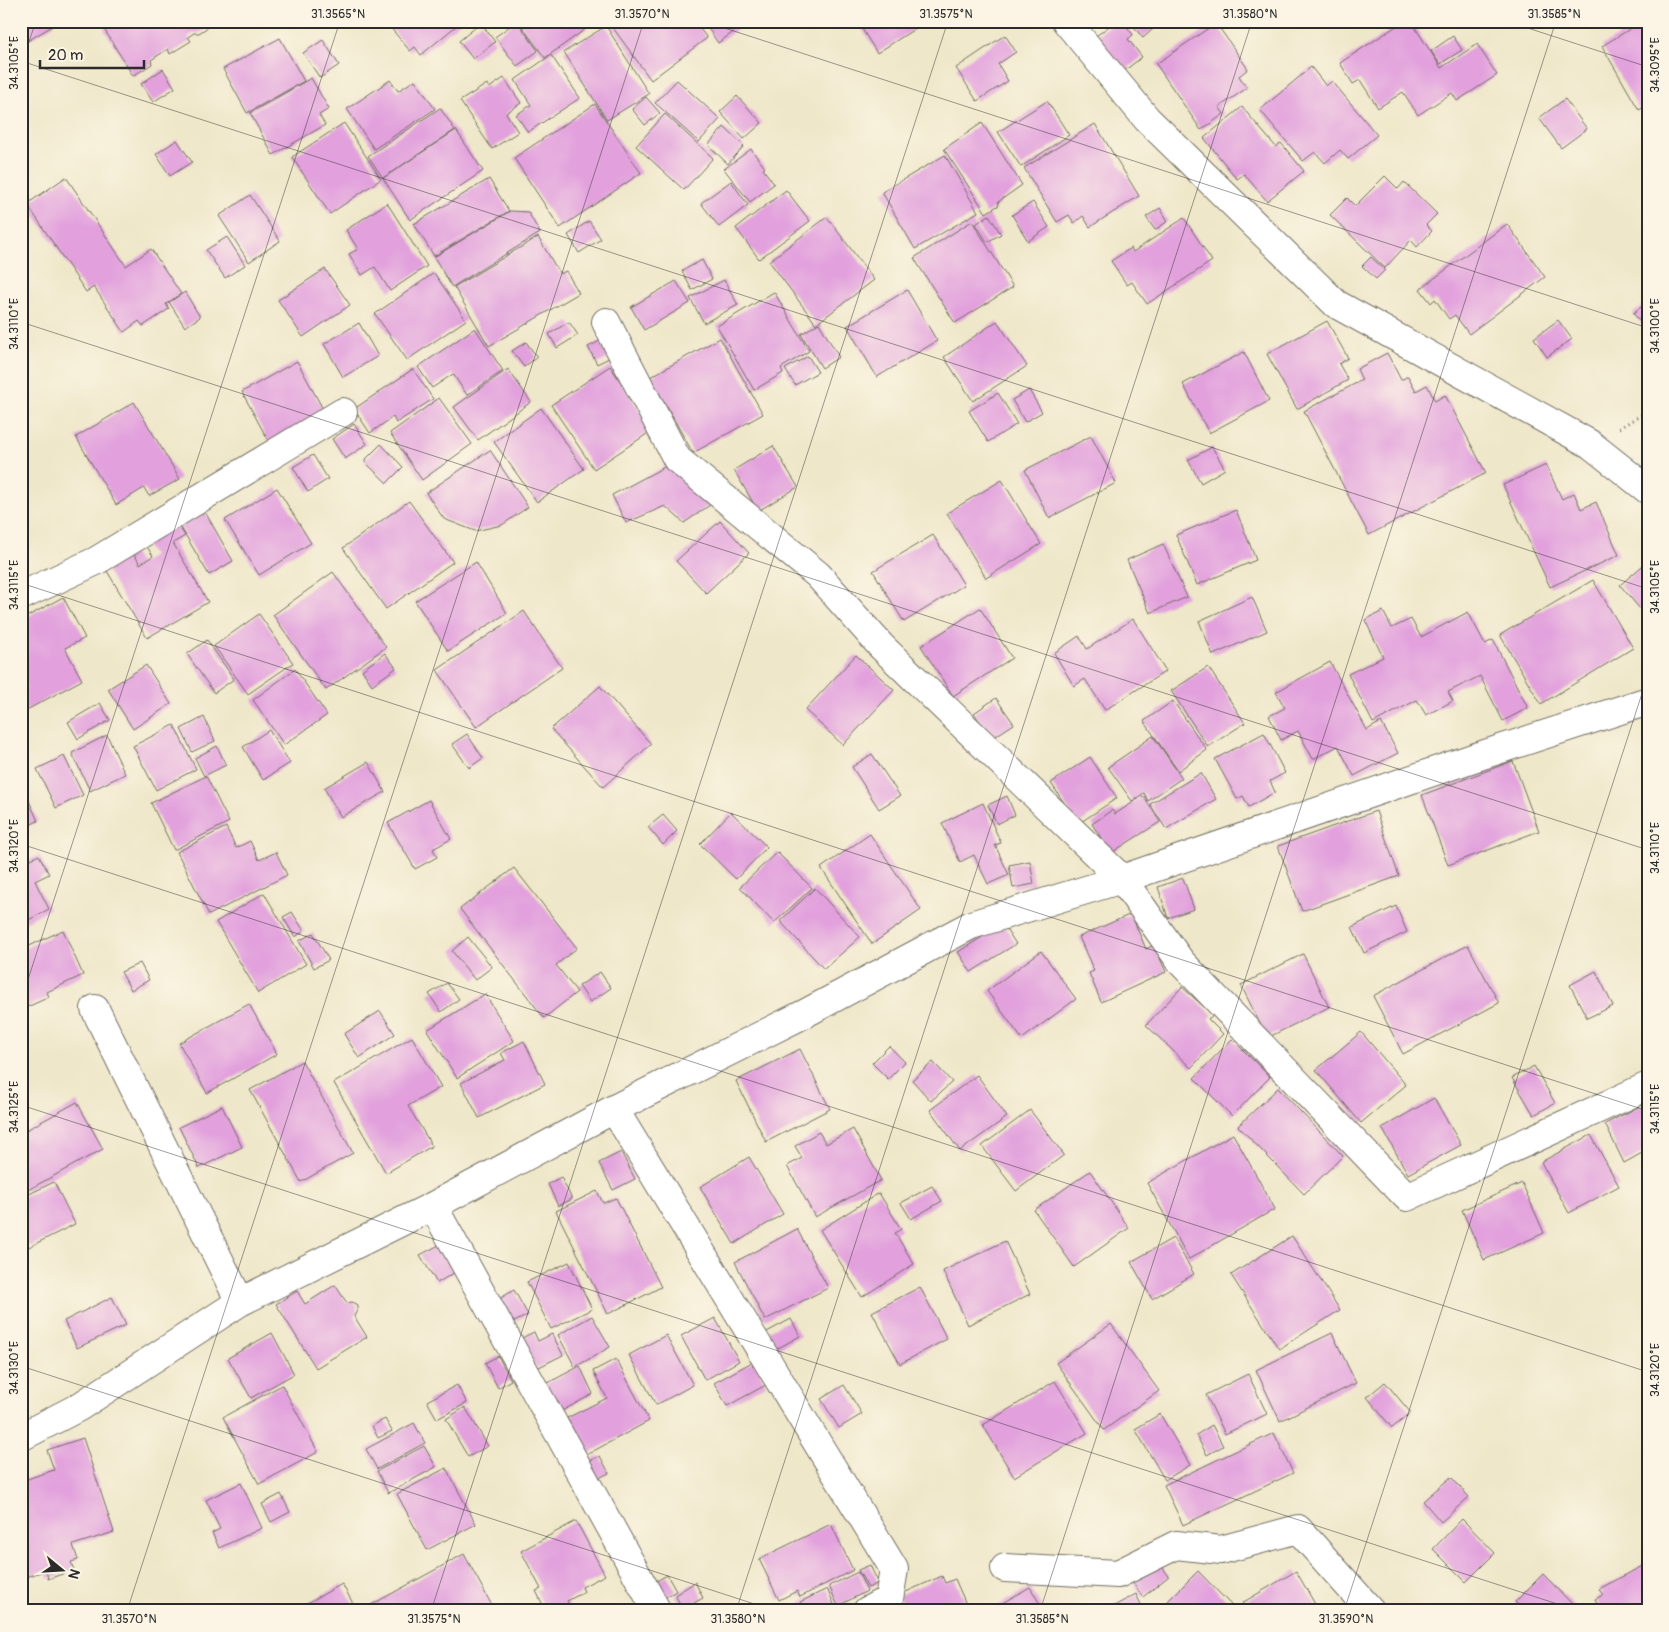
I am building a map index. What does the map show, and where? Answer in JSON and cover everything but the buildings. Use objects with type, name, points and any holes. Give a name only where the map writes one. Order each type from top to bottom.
[{"type":"street","points":[[1066,21],[1147,119],[1336,304],[1590,444],[1648,490]]},
{"type":"street","points":[[606,322],[677,458],[818,575],[881,646],[1122,879],[1181,962],[1407,1197],[1648,1086]]},
{"type":"street","points":[[21,596],[96,561],[343,412]]},
{"type":"street","points":[[21,1437],[78,1407],[240,1302],[433,1206],[614,1110],[804,1014],[971,925],[1122,879],[1473,758],[1648,701]]},
{"type":"street","points":[[96,1009],[240,1302]]},
{"type":"street","points":[[614,1110],[894,1569],[889,1598],[867,1611]]},
{"type":"street","points":[[433,1206],[657,1611]]},
{"type":"street","points":[[1005,1568],[1118,1574],[1176,1545],[1221,1550],[1298,1529],[1371,1611]]}]
